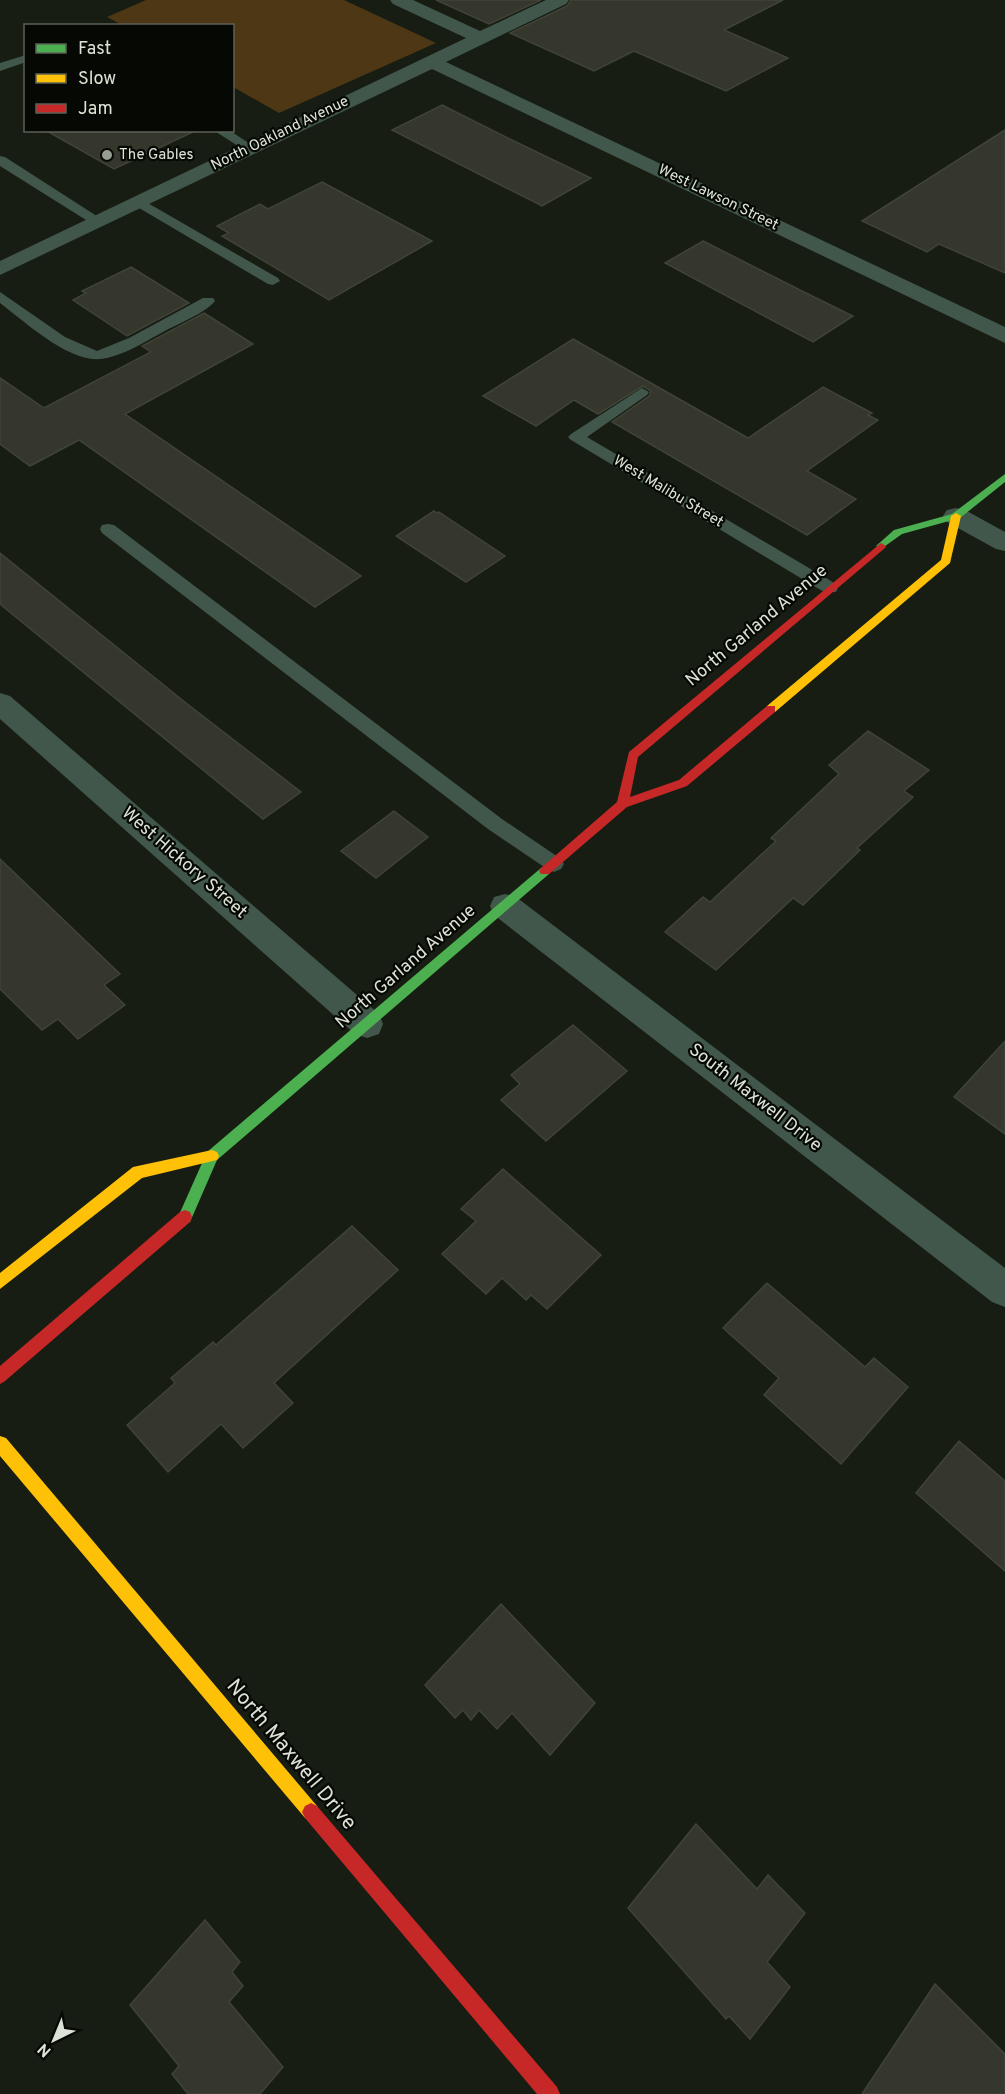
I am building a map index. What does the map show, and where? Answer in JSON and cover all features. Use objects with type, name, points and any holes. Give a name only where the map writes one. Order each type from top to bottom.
[{"type":"main road","name":"North Garland Avenue","points":[[623,804],[633,755],[898,532],[956,516],[1005,477]]},
{"type":"main road","name":"North Garland Avenue","points":[[0,1376],[185,1218],[212,1156],[623,804],[683,783],[945,561],[956,516]]},
{"type":"main road","name":"North Garland Avenue","points":[[0,1282],[138,1172],[212,1156]]},
{"type":"main road","name":"North Maxwell Drive","points":[[0,1444],[550,2094]]},
{"type":"street","points":[[399,0],[480,38]]},
{"type":"street","name":"North Oakland Avenue","points":[[0,269],[560,0]]},
{"type":"street","name":"West Lawson Street","points":[[430,61],[1005,336]]},
{"type":"street","points":[[956,516],[1005,543]]},
{"type":"street","name":"West Hickory Street","points":[[0,703],[367,1024]]},
{"type":"street","name":"South Maxwell Drive","points":[[505,906],[1005,1290]]},
{"type":"lane","points":[[0,67],[24,59]]},
{"type":"lane","points":[[222,132],[250,148]]},
{"type":"lane","points":[[0,160],[99,222]]},
{"type":"lane","points":[[139,202],[273,281]]},
{"type":"lane","points":[[0,296],[74,349],[99,356],[121,347],[208,301]]},
{"type":"lane","name":"West Malibu Street","points":[[642,392],[576,437],[830,588]]},
{"type":"lane","points":[[108,529],[495,824],[554,864]]},
{"type":"shaded area","points":[[146,0],[344,0],[436,43],[279,113],[234,88],[234,24],[120,24],[107,17]]},
{"type":"building","points":[[436,0],[541,0],[489,24]]},
{"type":"building","points":[[571,0],[783,0],[724,30],[788,58],[726,91],[634,51],[594,71],[510,33],[567,6]]},
{"type":"building","points":[[442,105],[591,178],[542,206],[392,130]]},
{"type":"building","points":[[1005,130],[1005,273],[939,244],[927,252],[862,221]]},
{"type":"building","name":"The Gables","points":[[49,132],[193,132],[114,169]]},
{"type":"building","points":[[322,182],[432,241],[329,300],[222,236],[229,233],[217,226],[260,204],[268,209]]},
{"type":"building","points":[[703,241],[853,316],[813,342],[665,263]]},
{"type":"building","points":[[131,267],[189,303],[127,336],[73,300],[86,293],[82,291]]},
{"type":"building","points":[[204,313],[253,344],[125,414],[361,576],[315,607],[79,440],[30,466],[0,444],[0,378],[44,408],[151,352],[142,346]]},
{"type":"building","points":[[573,339],[748,438],[823,387],[872,413],[868,415],[878,420],[807,471],[856,499],[807,535],[612,422],[649,396],[651,391],[643,386],[598,414],[574,400],[536,426],[483,396]]},
{"type":"building","points":[[434,511],[439,512],[505,556],[466,582],[396,536]]},
{"type":"building","points":[[0,553],[186,703],[301,792],[263,819],[0,604]]},
{"type":"building","points":[[868,731],[929,770],[904,791],[913,797],[857,848],[860,850],[803,905],[793,898],[716,970],[665,932],[703,897],[710,902],[776,841],[771,838],[839,774],[829,765]]},
{"type":"building","points":[[394,811],[428,837],[376,878],[341,851]]},
{"type":"building","points":[[0,859],[120,974],[104,985],[125,1005],[78,1039],[58,1019],[42,1030],[0,989]]},
{"type":"building","points":[[573,1025],[627,1071],[546,1141],[501,1100],[520,1084],[511,1075]]},
{"type":"building","points":[[1005,1041],[1005,1134],[954,1097]]},
{"type":"building","points":[[503,1169],[601,1255],[547,1309],[531,1295],[526,1300],[502,1278],[486,1294],[442,1254],[476,1221],[461,1209]]},
{"type":"building","points":[[352,1226],[398,1270],[274,1383],[293,1403],[243,1448],[221,1424],[168,1472],[127,1425],[175,1383],[171,1378],[213,1342],[216,1345]]},
{"type":"building","points":[[767,1283],[865,1367],[874,1358],[908,1387],[841,1464],[764,1395],[779,1378],[723,1328]]},
{"type":"building","points":[[959,1441],[1005,1481],[1005,1571],[916,1493]]},
{"type":"building","points":[[501,1604],[595,1703],[550,1755],[512,1713],[497,1729],[479,1710],[471,1720],[463,1710],[455,1718],[425,1685]]},
{"type":"building","points":[[696,1824],[757,1889],[768,1875],[805,1913],[767,1962],[790,1987],[750,2039],[729,2016],[726,2019],[628,1908]]},
{"type":"building","points":[[205,1920],[240,1962],[232,1972],[243,1986],[229,2002],[283,2067],[260,2094],[188,2094],[172,2074],[179,2066],[130,2005]]},
{"type":"building","points":[[935,1984],[1005,2054],[1005,2094],[862,2094]]},
{"type":"traffic: fast","points":[[881,546],[898,532],[956,516],[1005,477]]},
{"type":"traffic: fast","points":[[185,1217],[212,1156],[545,871]]},
{"type":"traffic: slow","points":[[771,709],[946,561],[956,516]]},
{"type":"traffic: slow","points":[[0,1282],[138,1172],[212,1156]]},
{"type":"traffic: slow","points":[[0,1444],[311,1812]]},
{"type":"traffic: jam","points":[[623,804],[633,755],[881,546]]},
{"type":"traffic: jam","points":[[545,871],[623,804],[683,783],[771,709]]},
{"type":"traffic: jam","points":[[0,1376],[185,1217]]},
{"type":"traffic: jam","points":[[311,1812],[550,2094]]},
{"type":"place","name":"The Gables","points":[[107,155]]}]
